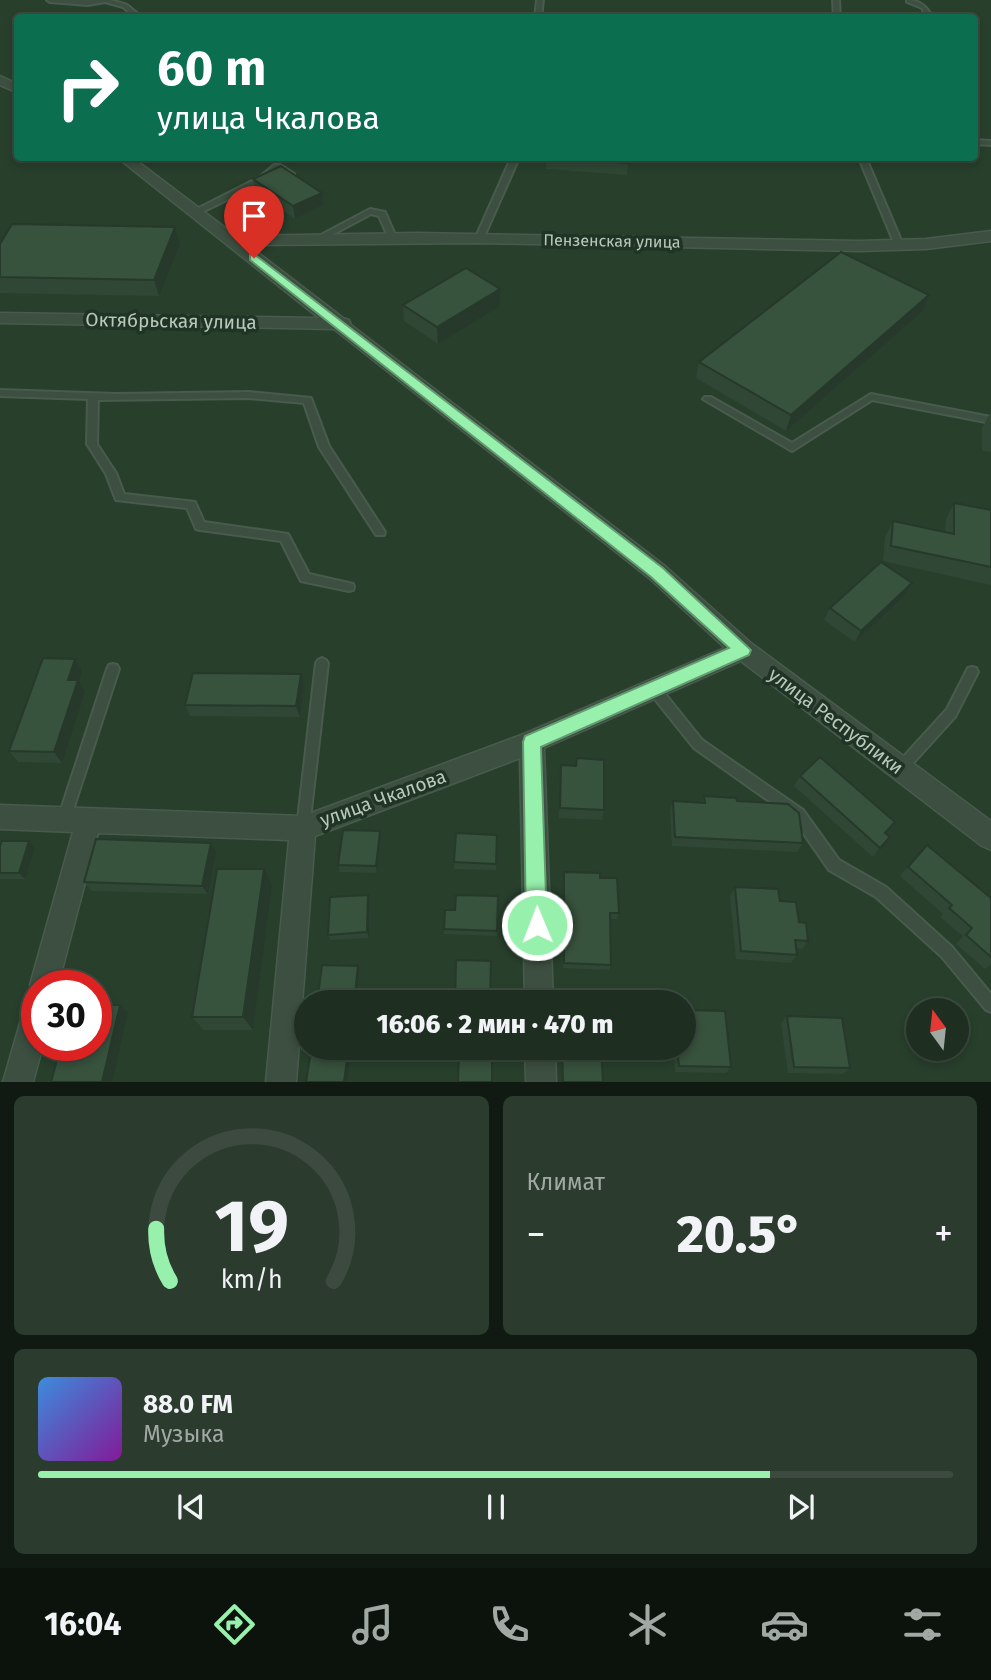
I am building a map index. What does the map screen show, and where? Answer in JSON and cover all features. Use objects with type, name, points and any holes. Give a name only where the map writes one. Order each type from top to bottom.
[{"type":"street","name":"улица Республики","points":[[129,161],[343,324],[657,572],[743,650],[991,837]]},
{"type":"street","name":"Пензенская улица","points":[[232,241],[323,236],[899,245],[991,236]]},
{"type":"street","name":"Октябрьская улица","points":[[0,318],[343,324]]},
{"type":"street","name":"улица Чкалова","points":[[0,817],[303,828],[532,742],[743,650]]},
{"type":"street","points":[[532,742],[538,990]]},
{"type":"street","points":[[47,970],[76,820]]},
{"type":"street","points":[[281,1082],[303,828]]},
{"type":"street","points":[[540,1060],[541,1082]]},
{"type":"street","points":[[18,1082],[24,1061]]},
{"type":"lane","points":[[50,0],[105,0],[125,6],[135,14]]},
{"type":"lane","points":[[909,1],[924,7],[928,14]]},
{"type":"lane","points":[[479,239],[514,161]]},
{"type":"lane","points":[[863,161],[899,245]]},
{"type":"lane","points":[[195,212],[263,179],[277,167],[295,178]]},
{"type":"lane","points":[[323,236],[370,211],[382,214],[392,237]]},
{"type":"lane","points":[[0,393],[93,396],[249,395],[308,400],[324,447],[380,532]]},
{"type":"lane","points":[[93,396],[92,444],[111,473],[120,497],[191,505],[200,526],[284,537],[304,578],[349,587]]},
{"type":"lane","points":[[708,399],[792,447],[872,397],[991,420]]},
{"type":"lane","points":[[303,828],[322,663]]},
{"type":"lane","points":[[76,820],[113,669]]},
{"type":"lane","points":[[900,769],[951,713],[972,672]]},
{"type":"lane","points":[[654,689],[698,744],[798,814],[834,864],[890,901],[947,952],[991,1005]]},
{"type":"building","points":[[281,166],[322,193],[293,206],[253,179]]},
{"type":"building","points":[[12,224],[175,227],[154,280],[0,277],[0,244]]},
{"type":"building","points":[[841,252],[929,295],[791,415],[699,362]]},
{"type":"building","points":[[466,268],[500,289],[437,327],[403,305]]},
{"type":"building","points":[[954,503],[991,510],[991,567],[891,546],[893,521],[954,534]]},
{"type":"building","points":[[881,562],[912,583],[861,631],[830,608]]},
{"type":"building","points":[[43,658],[75,659],[68,680],[78,680],[54,752],[9,751]]},
{"type":"building","points":[[193,673],[301,674],[296,706],[185,705]]},
{"type":"building","points":[[820,757],[895,822],[885,833],[890,837],[880,848],[800,776]]},
{"type":"building","points":[[577,758],[604,760],[604,810],[560,808],[561,765],[576,766]]},
{"type":"building","points":[[704,796],[788,804],[799,813],[803,843],[675,837],[673,801],[705,803]]},
{"type":"building","points":[[343,830],[380,831],[376,866],[338,865]]},
{"type":"building","points":[[456,833],[497,835],[496,864],[454,862]]},
{"type":"building","points":[[96,839],[211,843],[202,886],[84,882]]},
{"type":"building","points":[[2,841],[29,841],[19,873],[0,873]]},
{"type":"building","points":[[927,845],[991,898],[991,957],[966,935],[972,928],[949,908],[952,905],[908,867]]},
{"type":"building","points":[[217,869],[264,869],[243,1017],[192,1017]]},
{"type":"building","points":[[564,872],[600,873],[600,878],[617,878],[619,913],[610,913],[611,965],[564,963]]},
{"type":"building","points":[[735,887],[778,889],[780,901],[796,902],[799,922],[806,923],[808,941],[795,940],[797,955],[741,951]]},
{"type":"building","points":[[368,895],[367,932],[328,935],[330,897]]},
{"type":"building","points":[[456,895],[498,896],[497,931],[444,929],[445,910],[455,910]]},
{"type":"building","points":[[456,960],[491,961],[490,990],[455,990]]},
{"type":"building","points":[[322,965],[358,966],[355,990],[319,990]]},
{"type":"building","points":[[112,1005],[120,1005],[112,1039]]},
{"type":"building","points":[[696,1010],[725,1011],[731,1067],[679,1066],[678,1060],[696,1060]]},
{"type":"building","points":[[787,1016],[842,1018],[850,1068],[794,1067]]},
{"type":"building","points":[[310,1060],[347,1060],[344,1082],[306,1082]]},
{"type":"building","points":[[459,1060],[492,1060],[492,1082],[458,1082]]},
{"type":"building","points":[[562,1060],[602,1060],[603,1082],[563,1082]]},
{"type":"building","points":[[57,1061],[107,1061],[102,1082],[51,1082]]},
{"type":"route","points":[[254,258],[343,324],[657,572],[743,650],[532,742],[537,925]]}]
